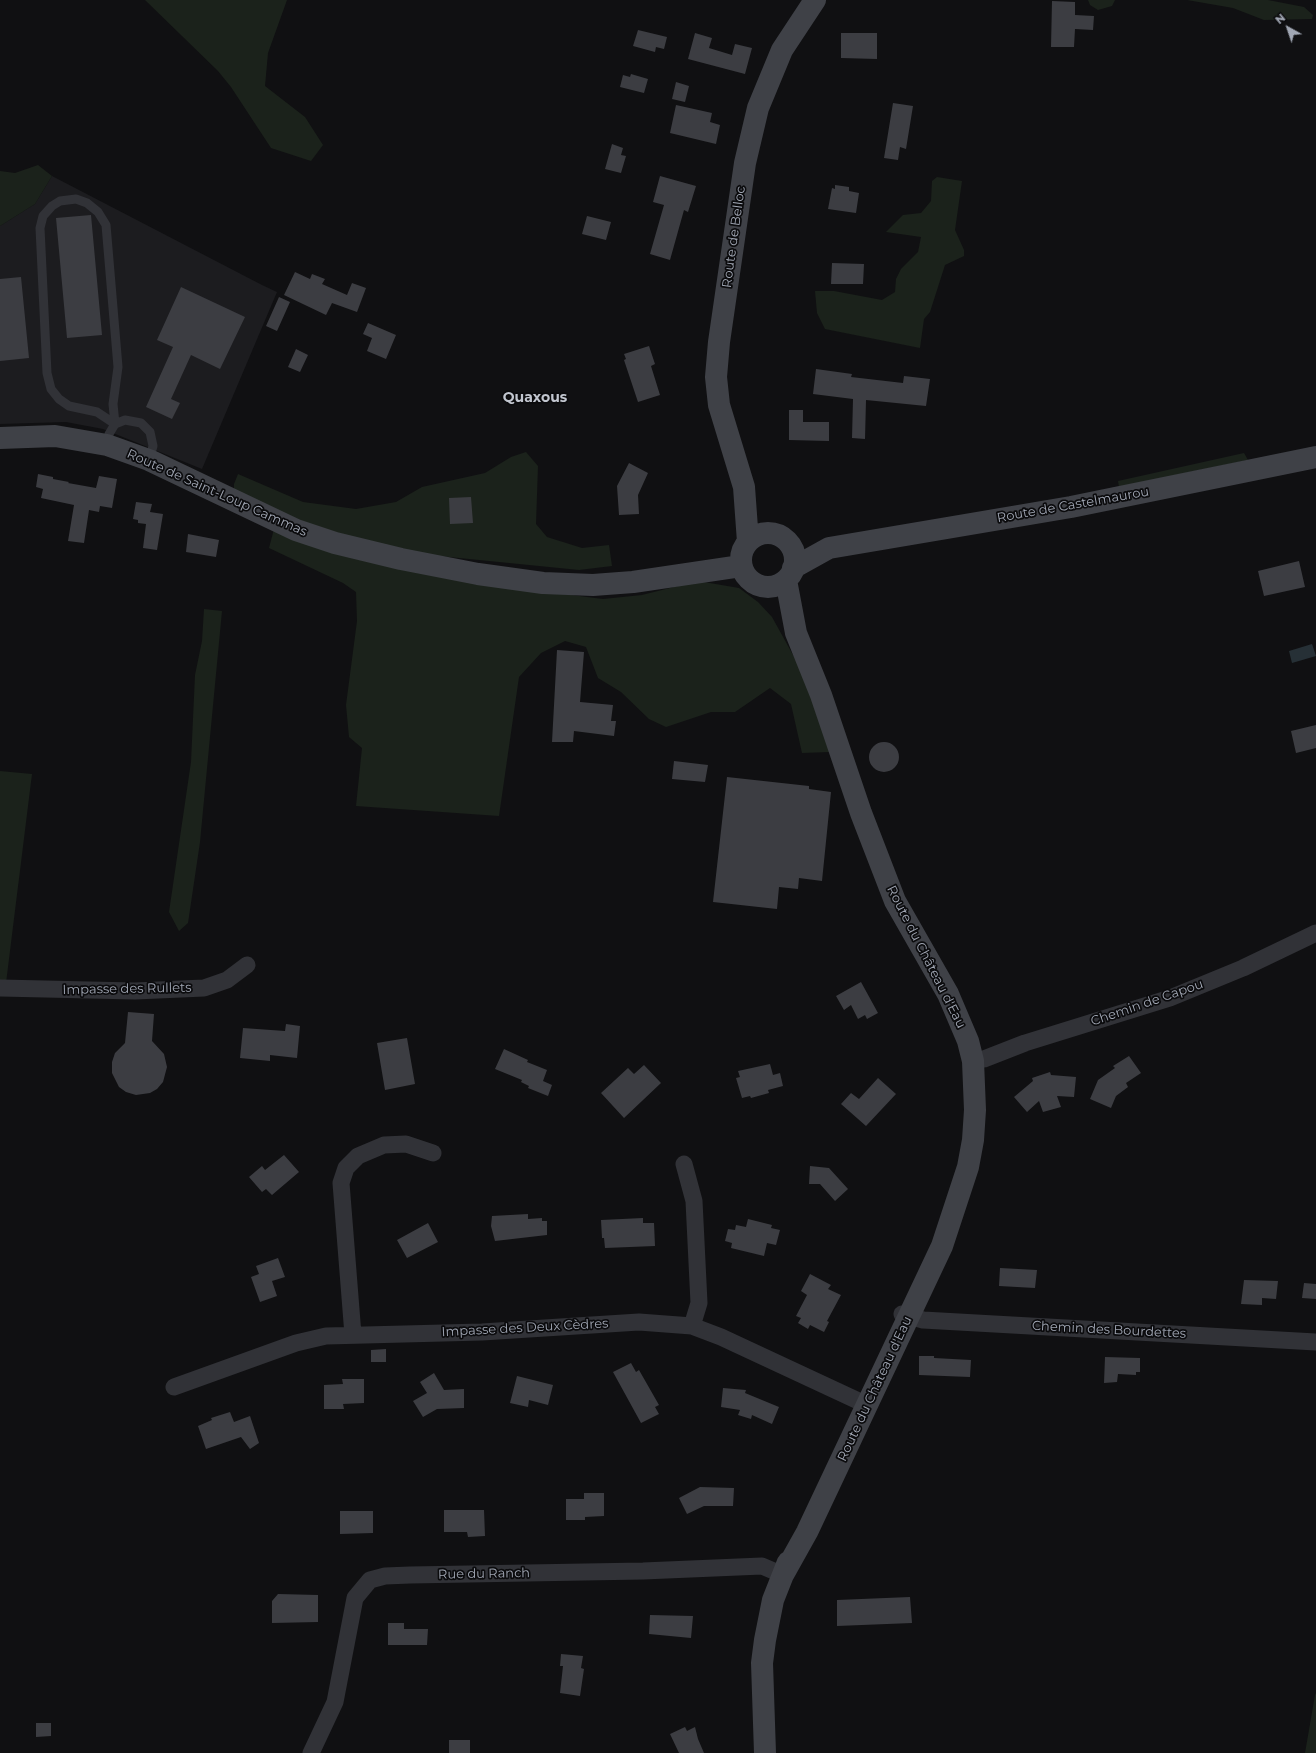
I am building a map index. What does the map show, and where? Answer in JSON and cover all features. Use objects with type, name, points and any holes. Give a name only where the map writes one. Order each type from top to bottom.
[{"type":"street","name":"Route de Belloc","points":[[741,566],[742,553],[748,542],[744,487],[719,405],[716,377],[719,342],[738,204],[745,163],[758,108],[782,50],[815,0]]},
{"type":"street","name":"Route de Saint-Loup Cammas","points":[[0,438],[56,436],[107,445],[149,460],[296,530],[334,543],[400,559],[478,574],[543,583],[593,585],[633,582],[741,566]]},
{"type":"street","name":"Route de Castelmaurou","points":[[780,538],[829,548],[1079,506],[1316,456]]},
{"type":"street","name":"Route de Belloc","points":[[744,487],[780,538],[794,555],[789,574]]},
{"type":"street","points":[[748,542],[760,534],[780,538]]},
{"type":"street","name":"Route de Castelmaurou","points":[[789,574],[829,548]]},
{"type":"street","points":[[741,566],[746,576],[750,580],[764,587],[779,584],[789,574]]},
{"type":"street","name":"Route du Château d'Eau","points":[[789,574],[796,633]]},
{"type":"street","name":"Route du Château d'Eau","points":[[764,587],[796,633],[821,695],[861,813],[895,901],[948,994],[968,1041],[973,1061],[975,1110],[973,1140],[968,1167],[942,1246],[906,1315],[864,1404],[807,1532],[783,1575],[773,1600],[762,1663],[765,1753]]},
{"type":"street","name":"Chemin de Capou","points":[[973,1061],[984,1059],[1025,1043],[1170,998],[1243,968],[1316,933]]},
{"type":"street","name":"Impasse des Rullets","points":[[0,988],[135,991],[204,988],[227,980],[247,965]]},
{"type":"street","points":[[353,1335],[342,1183],[346,1168],[358,1156],[384,1145],[406,1144],[433,1153]]},
{"type":"street","points":[[684,1164],[694,1202],[699,1303],[692,1326]]},
{"type":"street","name":"Chemin des Bourdettes","points":[[906,1315],[923,1320],[1316,1342]]},
{"type":"street","name":"Impasse des Deux Cèdres","points":[[174,1387],[296,1343],[326,1336],[482,1332],[639,1322],[692,1326],[721,1337],[864,1404]]},
{"type":"street","name":"Rue du Ranch","points":[[311,1753],[335,1702],[355,1598],[370,1580],[385,1576],[410,1575],[643,1571],[762,1566],[783,1575]]},
{"type":"lane","points":[[107,445],[109,434],[115,424],[113,404],[118,367],[106,224],[98,212],[87,203],[76,199],[60,201],[52,206],[43,216],[40,228],[47,373],[51,389],[59,399],[69,406],[97,412],[115,424]]},
{"type":"lane","points":[[115,424],[125,420],[141,423],[150,432],[153,446],[149,460]]},
{"type":"shaded area","points":[[145,0],[287,0],[268,53],[265,86],[305,117],[323,145],[311,161],[271,148],[231,87],[218,71]]},
{"type":"shaded area","points":[[1088,0],[1115,0],[1112,6],[1098,10],[1090,5]]},
{"type":"shaded area","points":[[1187,0],[1268,0],[1304,7],[1313,15],[1312,19],[1264,20],[1233,8]]},
{"type":"shaded area","points":[[38,165],[52,176],[35,204],[0,226],[0,171],[15,173]]},
{"type":"shaded area","points":[[52,176],[277,292],[202,469],[103,429],[66,422],[0,424],[0,226],[35,204]]},
{"type":"shaded area","points":[[937,177],[962,181],[955,230],[964,250],[964,256],[945,265],[930,312],[924,319],[920,348],[825,329],[817,313],[815,291],[834,291],[882,300],[895,292],[896,279],[901,269],[918,252],[921,237],[886,232],[903,215],[921,213],[931,201],[932,181]]},
{"type":"shaded area","points":[[526,452],[538,466],[536,524],[547,537],[582,548],[609,545],[612,566],[579,570],[419,554],[306,527],[234,490],[234,484],[238,474],[303,502],[356,509],[396,502],[422,487],[485,473],[511,457]]},
{"type":"shaded area","points":[[1244,453],[1248,460],[1119,487],[1118,481]]},
{"type":"shaded area","points":[[274,529],[532,590],[603,599],[642,595],[698,581],[739,588],[758,602],[772,617],[803,673],[830,752],[802,753],[791,704],[770,688],[735,712],[711,712],[666,727],[649,719],[621,692],[598,678],[586,647],[565,641],[541,653],[519,677],[499,816],[356,806],[362,748],[349,737],[346,705],[357,621],[356,592],[343,583],[269,548]]},
{"type":"shaded area","points":[[204,609],[222,611],[200,842],[188,923],[179,931],[169,912],[191,762],[195,675],[202,641]]},
{"type":"shaded area","points":[[1312,644],[1316,656],[1292,663],[1289,651]]},
{"type":"shaded area","points":[[0,771],[32,774],[6,983],[0,983]]},
{"type":"shaded area","points":[[1316,1693],[1316,1753],[1305,1753],[1315,1695]]},
{"type":"building","points":[[1052,1],[1075,2],[1075,15],[1094,16],[1093,30],[1075,29],[1074,47],[1051,47]]},
{"type":"building","points":[[638,30],[667,37],[664,49],[656,47],[655,52],[633,46]]},
{"type":"building","points":[[695,33],[712,38],[709,48],[732,55],[735,44],[752,48],[745,74],[688,59]]},
{"type":"building","points":[[841,33],[877,33],[877,59],[841,58]]},
{"type":"building","points":[[631,74],[648,79],[644,93],[620,87],[623,75],[630,77]]},
{"type":"building","points":[[676,82],[689,86],[685,102],[672,99]]},
{"type":"building","points":[[893,103],[913,106],[906,149],[900,147],[898,160],[884,158]]},
{"type":"building","points":[[676,105],[712,113],[710,122],[720,125],[716,144],[670,133]]},
{"type":"building","points":[[612,144],[623,148],[621,155],[626,156],[621,173],[605,169]]},
{"type":"building","points":[[660,176],[696,186],[688,212],[684,210],[670,260],[650,254],[664,205],[653,202]]},
{"type":"building","points":[[835,185],[849,187],[849,191],[859,193],[856,213],[828,209],[832,188],[835,189]]},
{"type":"building","points":[[91,215],[102,335],[67,338],[56,218]]},
{"type":"building","points":[[587,216],[611,222],[606,240],[582,234]]},
{"type":"building","points":[[832,263],[864,264],[863,284],[831,284]]},
{"type":"building","points":[[295,272],[310,279],[312,274],[325,279],[322,284],[347,295],[352,283],[366,288],[357,312],[332,303],[326,315],[284,295]]},
{"type":"building","points":[[21,277],[29,358],[0,361],[0,279]]},
{"type":"building","points":[[181,287],[245,317],[220,369],[191,355],[171,399],[180,403],[172,419],[146,407],[173,347],[157,340]]},
{"type":"building","points":[[279,297],[290,302],[277,331],[266,326]]},
{"type":"building","points":[[368,323],[396,335],[386,359],[367,351],[372,338],[363,334]]},
{"type":"building","points":[[649,346],[655,364],[651,366],[660,395],[638,402],[624,360],[626,359],[624,354]]},
{"type":"building","points":[[296,349],[308,355],[300,372],[288,367]]},
{"type":"building","points":[[816,369],[852,374],[851,377],[903,383],[904,376],[930,379],[926,406],[866,400],[865,439],[852,438],[853,399],[813,394]]},
{"type":"building","points":[[789,410],[803,410],[803,422],[829,422],[829,441],[789,440]]},
{"type":"building","points":[[629,463],[648,473],[638,495],[639,514],[619,515],[617,486]]},
{"type":"building","points":[[38,474],[53,477],[53,479],[69,482],[68,483],[96,488],[99,476],[117,479],[112,508],[100,506],[99,512],[89,510],[84,543],[68,541],[74,505],[41,498],[43,489],[36,487]]},
{"type":"building","points":[[471,497],[473,523],[450,524],[449,498]]},
{"type":"building","points":[[136,502],[152,504],[150,512],[163,514],[157,550],[143,548],[146,524],[138,523],[138,520],[133,519]]},
{"type":"building","points":[[188,534],[219,540],[216,557],[186,552]]},
{"type":"building","points":[[1299,561],[1305,587],[1264,596],[1258,571]]},
{"type":"building","points":[[557,650],[584,652],[580,702],[613,705],[611,721],[616,721],[614,736],[574,731],[573,742],[552,742]]},
{"type":"building","points":[[1316,725],[1316,748],[1296,753],[1291,731]]},
{"type":"building","points":[[884,742],[895,746],[899,757],[895,768],[884,772],[873,768],[869,757],[873,746]]},
{"type":"building","points":[[674,761],[708,765],[705,782],[672,779]]},
{"type":"building","points":[[727,777],[809,786],[809,789],[831,792],[822,881],[799,878],[798,889],[779,887],[777,909],[713,902]]},
{"type":"building","points":[[861,982],[878,1013],[867,1019],[865,1015],[858,1019],[851,1005],[844,1010],[836,996]]},
{"type":"building","points":[[128,1012],[154,1014],[152,1041],[164,1054],[167,1067],[163,1082],[157,1089],[150,1093],[136,1095],[126,1092],[119,1087],[112,1073],[112,1062],[115,1053],[125,1043]]},
{"type":"building","points":[[286,1024],[300,1026],[297,1058],[270,1055],[270,1061],[240,1058],[243,1028],[285,1031]]},
{"type":"building","points":[[407,1038],[415,1084],[385,1090],[377,1043]]},
{"type":"building","points":[[504,1049],[528,1060],[527,1062],[547,1070],[543,1081],[552,1085],[548,1096],[528,1088],[529,1086],[521,1082],[522,1080],[495,1069]]},
{"type":"building","points":[[1129,1056],[1141,1073],[1126,1083],[1128,1087],[1116,1096],[1111,1108],[1090,1099],[1098,1080],[1115,1068],[1113,1066]]},
{"type":"building","points":[[770,1064],[773,1075],[780,1073],[783,1086],[768,1090],[769,1093],[751,1098],[750,1096],[742,1098],[736,1078],[740,1077],[738,1071]]},
{"type":"building","points":[[644,1065],[661,1083],[624,1118],[601,1093],[628,1068],[634,1074]]},
{"type":"building","points":[[1050,1072],[1051,1075],[1076,1077],[1074,1097],[1057,1096],[1061,1107],[1043,1112],[1039,1101],[1027,1112],[1014,1097],[1033,1081],[1032,1078]]},
{"type":"building","points":[[878,1078],[896,1094],[866,1126],[841,1104],[851,1093],[859,1099]]},
{"type":"building","points":[[284,1155],[299,1172],[272,1195],[266,1189],[262,1192],[249,1177],[262,1166],[265,1170]]},
{"type":"building","points":[[810,1166],[829,1168],[848,1189],[835,1201],[820,1184],[809,1184]]},
{"type":"building","points":[[528,1214],[528,1219],[542,1218],[542,1221],[547,1221],[547,1235],[495,1241],[491,1226],[492,1216]]},
{"type":"building","points":[[643,1218],[643,1223],[654,1223],[655,1246],[605,1248],[604,1238],[602,1238],[601,1220]]},
{"type":"building","points":[[748,1219],[772,1225],[771,1228],[780,1230],[776,1245],[767,1243],[764,1256],[731,1248],[732,1243],[725,1241],[728,1229],[735,1230],[736,1225],[746,1227]]},
{"type":"building","points":[[428,1223],[438,1242],[407,1258],[397,1240]]},
{"type":"building","points":[[278,1258],[285,1277],[272,1281],[277,1296],[260,1302],[251,1277],[259,1274],[256,1266]]},
{"type":"building","points":[[1000,1268],[1037,1270],[1035,1288],[999,1286]]},
{"type":"building","points":[[810,1274],[831,1285],[828,1289],[841,1295],[827,1321],[829,1322],[824,1332],[810,1325],[808,1329],[798,1323],[801,1318],[796,1316],[807,1295],[801,1291]]},
{"type":"building","points":[[1244,1280],[1278,1281],[1276,1299],[1262,1298],[1262,1305],[1241,1304]]},
{"type":"building","points":[[1304,1283],[1316,1284],[1316,1299],[1302,1298]]},
{"type":"building","points":[[386,1349],[386,1362],[371,1362],[371,1350]]},
{"type":"building","points":[[919,1356],[971,1360],[970,1377],[919,1375]]},
{"type":"building","points":[[1105,1357],[1140,1358],[1140,1372],[1136,1372],[1136,1375],[1118,1374],[1117,1382],[1104,1383]]},
{"type":"building","points":[[631,1363],[636,1372],[639,1370],[659,1405],[655,1407],[659,1414],[641,1423],[613,1372]]},
{"type":"building","points":[[434,1373],[444,1390],[464,1389],[464,1408],[437,1409],[423,1417],[413,1401],[427,1393],[420,1382]]},
{"type":"building","points":[[517,1376],[553,1385],[548,1405],[529,1400],[528,1407],[510,1403]]},
{"type":"building","points":[[342,1379],[364,1379],[364,1403],[343,1404],[344,1409],[324,1409],[324,1385],[343,1384]]},
{"type":"building","points":[[723,1388],[746,1390],[745,1393],[779,1407],[772,1424],[752,1415],[751,1419],[738,1415],[740,1410],[721,1407]]},
{"type":"building","points":[[230,1412],[234,1422],[250,1416],[259,1443],[250,1449],[241,1437],[206,1449],[198,1426],[212,1420],[211,1418]]},
{"type":"building","points":[[700,1487],[734,1488],[733,1506],[704,1506],[687,1514],[679,1498]]},
{"type":"building","points":[[584,1493],[604,1493],[604,1516],[585,1517],[585,1520],[566,1520],[566,1499],[584,1499]]},
{"type":"building","points":[[444,1510],[484,1510],[485,1536],[468,1537],[467,1532],[444,1532]]},
{"type":"building","points":[[340,1511],[373,1511],[373,1533],[340,1534]]},
{"type":"building","points":[[278,1594],[318,1595],[318,1622],[272,1623],[272,1601]]},
{"type":"building","points":[[910,1597],[912,1623],[837,1626],[837,1600]]},
{"type":"building","points":[[650,1615],[693,1616],[691,1638],[649,1634]]},
{"type":"building","points":[[388,1623],[404,1623],[404,1629],[428,1629],[427,1645],[388,1645]]},
{"type":"building","points":[[561,1654],[583,1656],[581,1668],[584,1669],[580,1696],[560,1693],[563,1666],[560,1666]]},
{"type":"building","points":[[36,1723],[51,1723],[51,1736],[36,1737]]},
{"type":"building","points":[[685,1727],[687,1731],[695,1727],[704,1753],[679,1753],[670,1734]]},
{"type":"building","points":[[449,1740],[470,1740],[470,1753],[449,1753]]},
{"type":"district","name":"Quaxous","points":[[535,398]]}]
